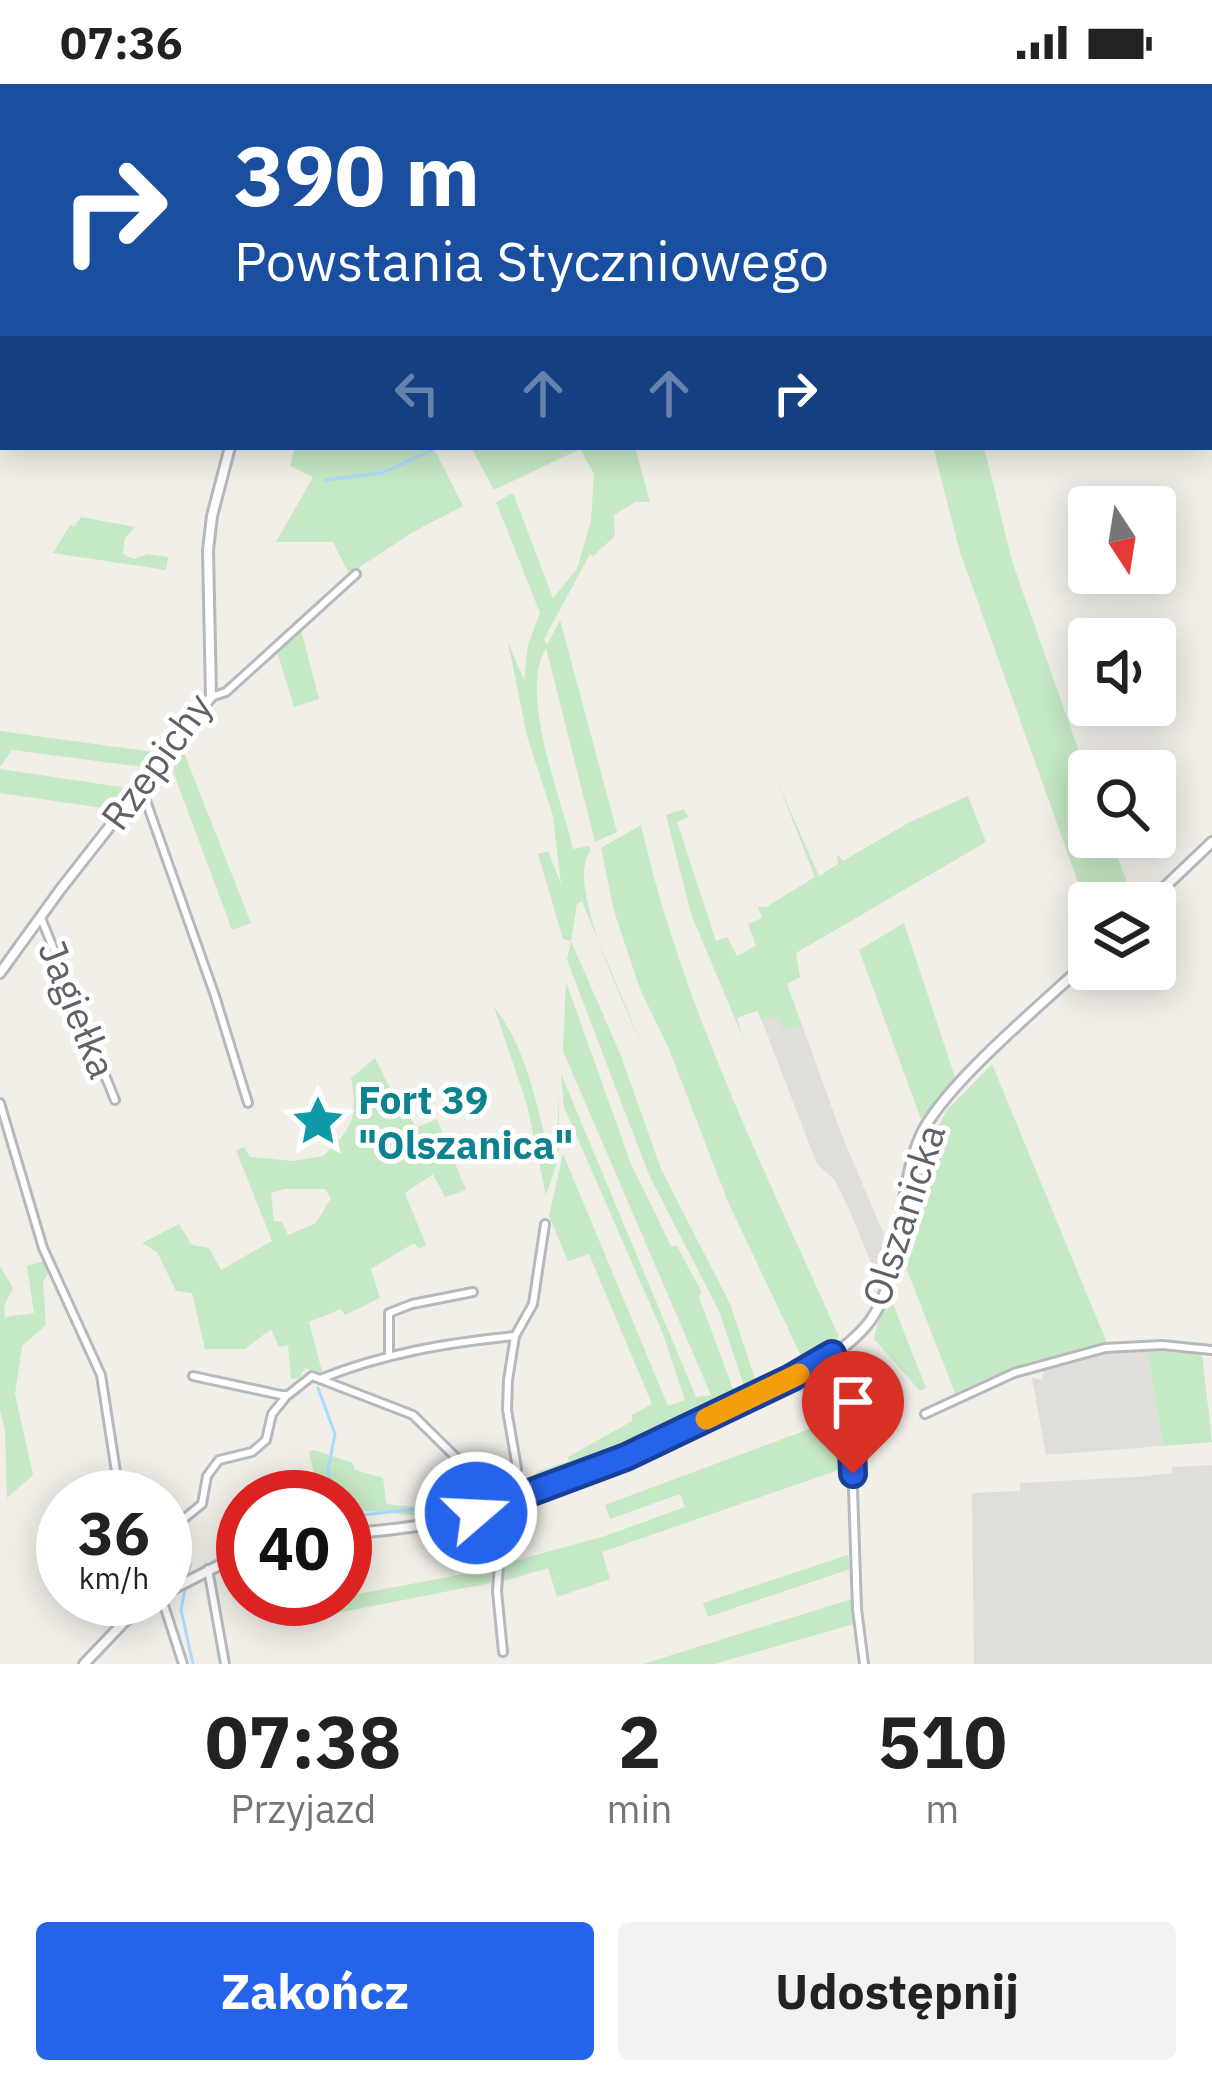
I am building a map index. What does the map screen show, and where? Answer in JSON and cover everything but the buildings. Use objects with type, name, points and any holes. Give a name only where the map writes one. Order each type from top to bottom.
[{"type":"street","name":"Rzepichy","points":[[0,973],[211,697],[208,550],[229,450]]},
{"type":"street","points":[[211,697],[233,686],[356,574]]},
{"type":"street","points":[[138,790],[145,798],[198,944],[248,1103]]},
{"type":"street","points":[[1170,882],[1212,842]]},
{"type":"street","name":"Jagiełka","points":[[40,918],[115,1100]]},
{"type":"street","name":"Olszanicka","points":[[372,1531],[432,1524],[497,1506],[626,1457],[832,1354],[864,1328],[884,1295],[911,1163],[930,1118],[1068,980]]},
{"type":"street","points":[[0,1103],[43,1249],[101,1375],[116,1470]]},
{"type":"street","points":[[512,1500],[517,1468],[507,1410],[515,1336],[533,1304],[545,1224]]},
{"type":"street","points":[[389,1354],[388,1313],[473,1292]]},
{"type":"street","points":[[319,1379],[430,1345],[515,1336]]},
{"type":"street","points":[[925,1414],[1014,1373],[1105,1348],[1162,1345],[1212,1350]]},
{"type":"street","points":[[832,1354],[850,1399],[856,1588],[864,1664]]},
{"type":"street","points":[[193,1376],[264,1395],[288,1395]]},
{"type":"street","points":[[192,1512],[202,1504],[207,1476],[219,1460],[259,1447],[268,1436],[274,1411],[312,1376],[413,1415],[485,1484],[497,1506],[503,1652]]},
{"type":"street","points":[[192,1577],[216,1565]]},
{"type":"street","points":[[208,1569],[225,1664]]},
{"type":"street","points":[[84,1664],[120,1626]]},
{"type":"street","points":[[173,1626],[183,1664]]},
{"type":"shaded area","points":[[778,1016],[783,1031],[802,1025],[884,1235],[878,1279],[834,1179],[818,1165],[762,1021]]},
{"type":"shaded area","points":[[1147,1351],[1163,1446],[1046,1455],[1032,1378],[1042,1380],[1044,1370],[1108,1352]]},
{"type":"shaded area","points":[[1212,1465],[1212,1664],[974,1664],[972,1493],[1020,1491],[1020,1483],[1137,1477],[1172,1473],[1172,1467]]},
{"type":"green space","points":[[294,450],[435,450],[463,506],[349,574],[333,542],[276,542],[313,477],[290,466]]},
{"type":"green space","points":[[473,450],[578,450],[494,490]]},
{"type":"green space","points":[[581,450],[636,450],[650,502],[635,502],[614,515],[615,536],[590,554],[544,639],[547,645],[560,620],[617,832],[595,842],[546,648],[537,692],[545,747],[573,849],[589,846],[591,851],[584,868],[586,893],[601,946],[582,901],[577,904],[571,941],[563,939],[538,854],[548,851],[561,884],[553,816],[527,736],[508,642],[524,680],[528,645],[540,613],[496,502],[513,493],[553,598],[577,569],[591,521],[594,474]]},
{"type":"green space","points":[[934,450],[985,450],[1012,561],[1078,750],[1068,750],[1068,854],[960,552]]},
{"type":"green space","points":[[81,517],[135,527],[125,538],[123,554],[134,559],[148,554],[168,557],[166,570],[53,553],[70,525],[74,527]]},
{"type":"green space","points":[[301,630],[319,699],[294,707],[277,651]]},
{"type":"green space","points":[[0,731],[161,753],[151,768],[12,750],[0,767]]},
{"type":"green space","points":[[180,743],[251,923],[232,930],[168,758]]},
{"type":"green space","points":[[0,769],[134,789],[116,810],[0,793]]},
{"type":"green space","points":[[778,783],[819,876],[838,864],[837,854],[843,861],[908,823],[968,796],[986,842],[796,953],[800,977],[787,984],[802,1025],[783,1031],[778,1016],[762,1021],[757,1011],[737,1018],[744,1040],[691,914],[666,815],[684,809],[688,817],[677,822],[716,941],[727,937],[737,956],[756,946],[748,924],[762,918],[758,907],[766,907],[815,877]]},
{"type":"green space","points":[[641,825],[678,957],[702,1021],[839,1337],[803,1360],[728,1202],[669,1049],[640,989],[614,911],[601,848]]},
{"type":"green space","points":[[1069,858],[1118,858],[1127,882],[1078,882]]},
{"type":"green space","points":[[904,923],[955,1077],[921,1119],[859,950]]},
{"type":"green space","points":[[571,941],[621,1056],[661,1169],[730,1304],[757,1385],[745,1389],[719,1311],[649,1175],[567,960]]},
{"type":"green space","points":[[566,982],[631,1164],[671,1246],[677,1246],[701,1291],[699,1297],[737,1400],[575,1475],[528,1490],[524,1483],[539,1471],[569,1461],[568,1457],[632,1421],[632,1415],[652,1404],[589,1254],[568,1261],[549,1216],[563,1154],[668,1406],[685,1400],[663,1334],[564,1107],[561,1074],[696,1397],[711,1395],[563,1051]]},
{"type":"green space","points":[[494,1007],[522,1056],[548,1149],[557,1147],[559,1091],[559,1157],[546,1195],[527,1105]]},
{"type":"green space","points":[[375,1058],[395,1099],[417,1127],[437,1119],[466,1190],[445,1197],[433,1174],[405,1193],[426,1245],[419,1249],[414,1243],[371,1269],[380,1298],[345,1315],[341,1309],[309,1322],[323,1375],[305,1368],[299,1378],[291,1379],[288,1345],[279,1347],[271,1329],[245,1349],[205,1349],[192,1293],[176,1291],[157,1252],[142,1243],[179,1224],[192,1245],[209,1248],[221,1270],[272,1241],[236,1150],[244,1147],[250,1157],[293,1161],[323,1156],[351,1122],[351,1078]],"holes":[[[325,1189],[331,1198],[316,1223],[288,1235],[282,1222],[274,1221],[271,1193]]]},
{"type":"green space","points":[[992,1064],[1107,1343],[992,1376],[955,1393],[907,1270],[895,1266],[908,1201],[929,1135],[934,1136],[946,1111]]},
{"type":"green space","points":[[44,1261],[48,1272],[43,1283],[46,1325],[22,1346],[15,1394],[33,1475],[7,1498],[0,1411],[0,1266],[13,1288],[4,1306],[5,1317],[34,1313],[27,1266]]},
{"type":"green space","points":[[891,1299],[926,1388],[920,1391],[874,1339],[879,1317]]},
{"type":"green space","points":[[856,1351],[868,1352],[899,1388],[852,1393],[841,1360]]},
{"type":"green space","points":[[1147,1351],[1202,1354],[1212,1442],[1163,1446]]},
{"type":"green space","points":[[846,1420],[847,1467],[602,1552],[610,1579],[557,1597],[548,1568],[500,1582],[503,1564],[605,1536],[685,1507],[680,1494],[610,1519],[605,1505],[820,1425]]},
{"type":"green space","points":[[309,1452],[353,1463],[355,1470],[313,1470]]},
{"type":"green space","points":[[372,1475],[383,1478],[386,1504],[414,1507],[430,1502],[434,1514],[372,1512]]},
{"type":"green space","points":[[848,1555],[850,1569],[708,1617],[703,1603]]},
{"type":"green space","points":[[497,1568],[495,1582],[372,1606],[372,1591]]},
{"type":"green space","points":[[852,1599],[854,1624],[714,1664],[643,1664]]},
{"type":"waterway","points":[[325,480],[382,473],[432,450]]},
{"type":"waterway","points":[[318,1388],[335,1434],[328,1470]]},
{"type":"waterway","points":[[784,1388],[844,1395]]},
{"type":"waterway","points":[[853,1399],[897,1393]]},
{"type":"waterway","points":[[855,1450],[860,1607]]},
{"type":"waterway","points":[[372,1514],[441,1506]]},
{"type":"waterway","points":[[862,1622],[867,1664]]},
{"type":"waterway","points":[[185,1626],[193,1664]]},
{"type":"slow traffic","points":[[706,1419],[799,1374]]},
{"type":"place","name":"Fort 39 \"Olszanica\"","points":[[318,1121]]},
{"type":"route","points":[[476,1513],[626,1457],[832,1354],[850,1399],[853,1474]]}]
